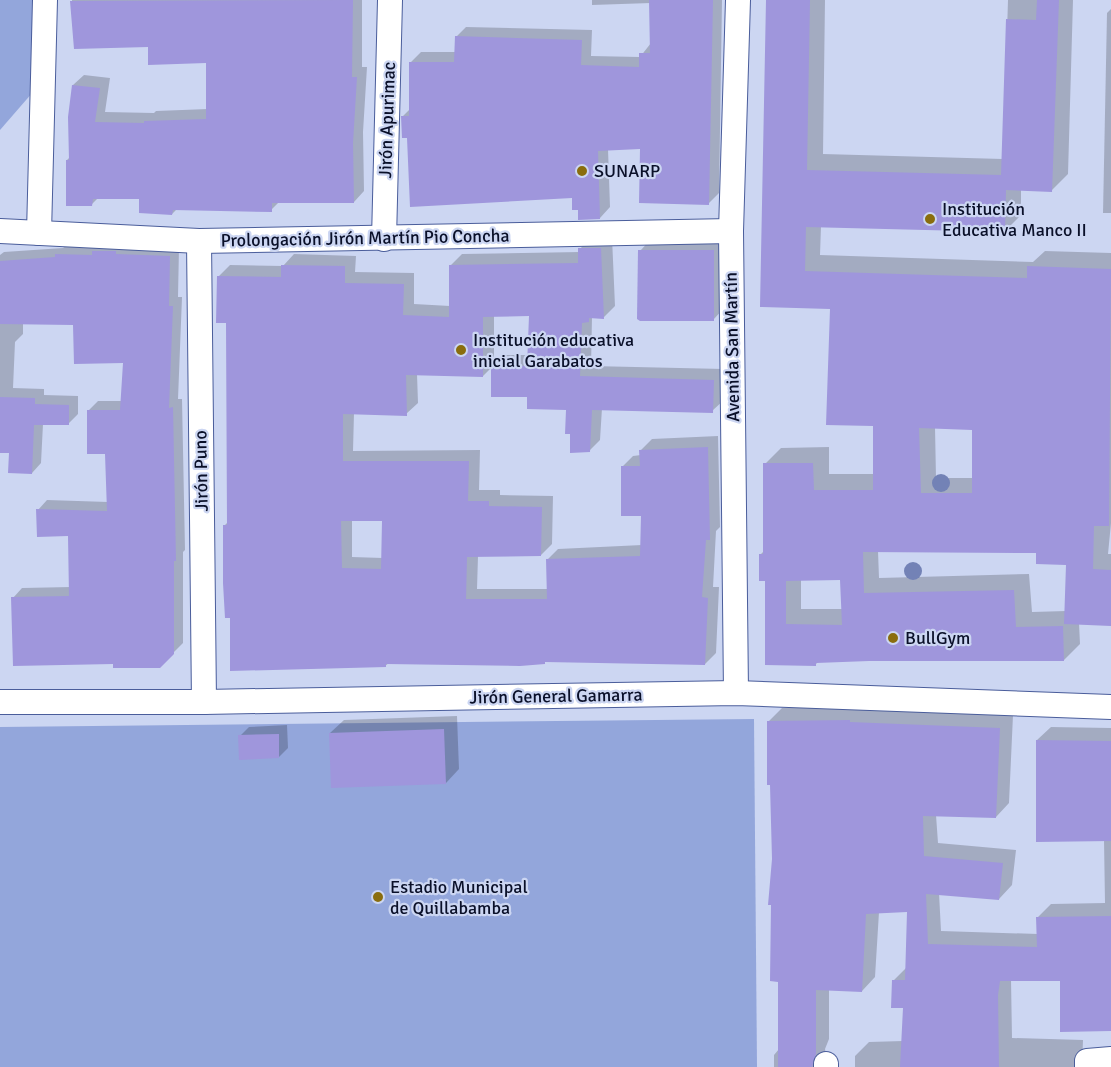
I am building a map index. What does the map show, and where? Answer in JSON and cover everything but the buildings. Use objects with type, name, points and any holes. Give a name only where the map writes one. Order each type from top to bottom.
[{"type":"street","points":[[39,233],[45,0]]},
{"type":"street","name":"Jirón Apurimac","points":[[384,239],[390,0]]},
{"type":"street","name":"Avenida San Martín","points":[[736,693],[730,231],[738,0]]},
{"type":"street","name":"Prolongación Jirón Martín Pio Concha","points":[[0,231],[199,241],[730,231]]},
{"type":"street","name":"Jirón Puno","points":[[199,241],[204,702]]},
{"type":"street","name":"Jirón General Gamarra","points":[[0,702],[204,702],[736,693],[1111,707]]},
{"type":"street","points":[[1087,1067],[1087,1061],[1111,1059]]},
{"type":"shaded area","points":[[0,0],[33,0],[33,92],[0,130]]},
{"type":"shaded area","name":"Estadio Municipal de Quillabamba","points":[[754,719],[757,1067],[0,1067],[0,727]]},
{"type":"place","name":"SUNARP","points":[[582,171]]},
{"type":"place","name":"Institución Educativa Manco II","points":[[930,219]]},
{"type":"place","name":"Institución educativa inicial Garabatos","points":[[461,350]]},
{"type":"place","name":"BullGym","points":[[893,638]]},
{"type":"place","name":"Estadio Municipal de Quillabamba","points":[[378,897]]}]
